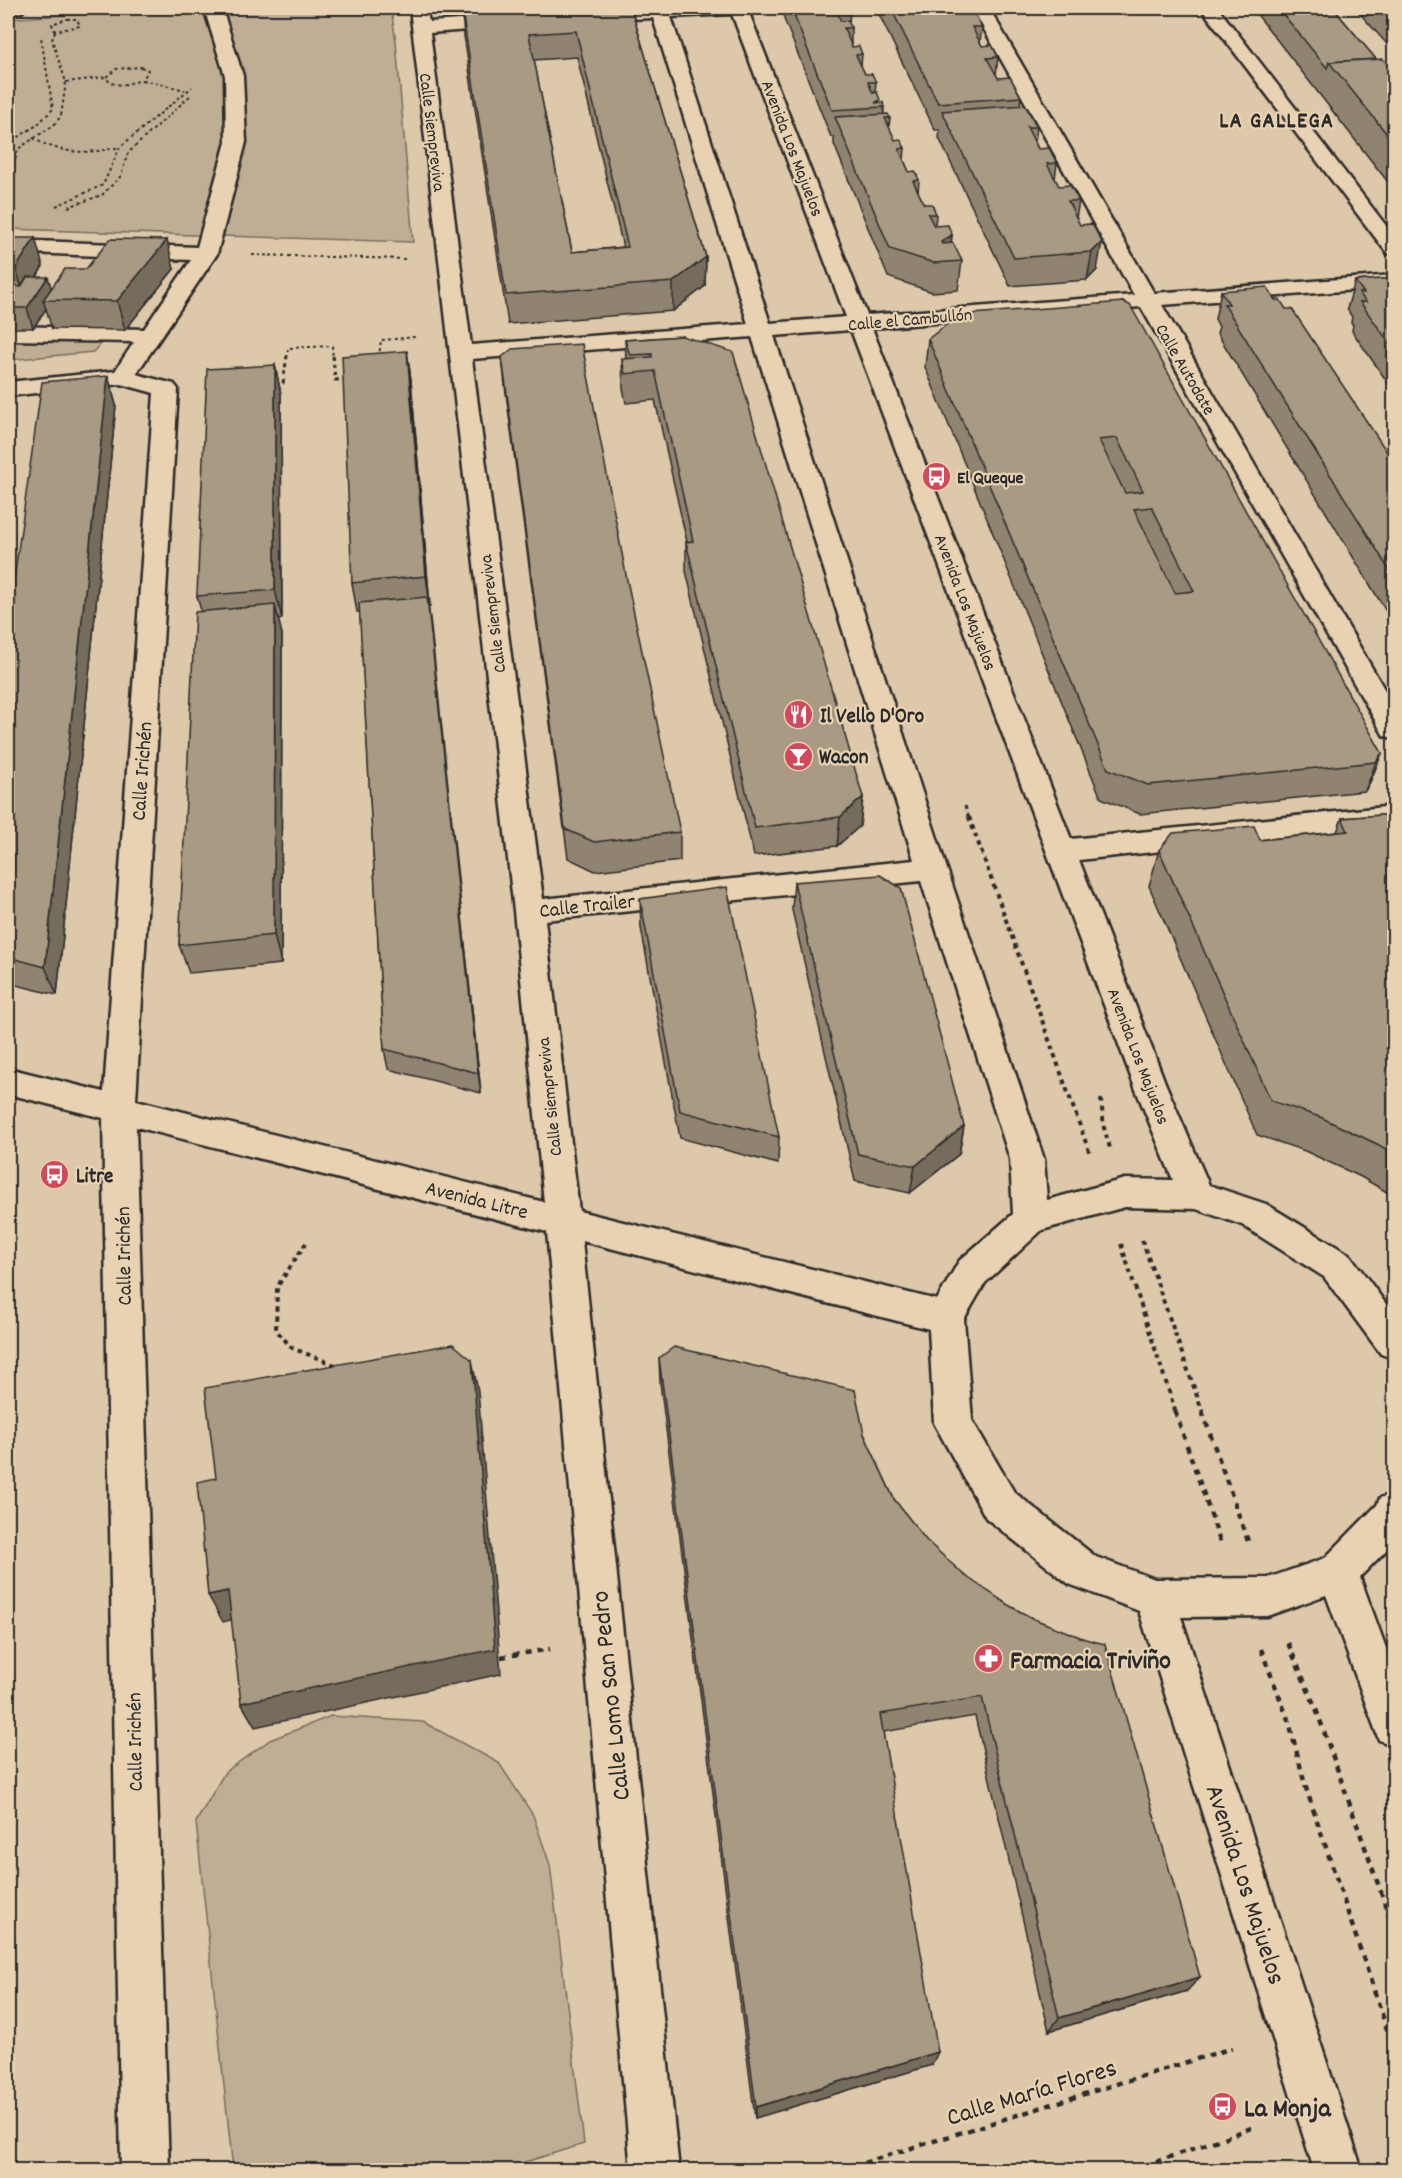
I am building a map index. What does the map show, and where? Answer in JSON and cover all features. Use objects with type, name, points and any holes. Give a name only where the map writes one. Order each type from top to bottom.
[{"type":"street","points":[[8,8],[16,8]]},
{"type":"street","points":[[8,389],[122,378],[206,254],[236,142],[234,79],[213,8]]},
{"type":"street","points":[[569,18],[659,10],[738,8]]},
{"type":"street","name":"Avenida Los Majuelos","points":[[738,8],[1163,1119],[1196,1195]]},
{"type":"street","name":"Calle Autodate","points":[[980,8],[1395,729]]},
{"type":"street","points":[[1209,8],[1395,249]]},
{"type":"street","points":[[659,10],[932,869],[1027,1159],[1030,1219]]},
{"type":"street","points":[[419,18],[523,21]]},
{"type":"street","name":"Calle Siempreviva","points":[[419,18],[529,911],[563,1221]]},
{"type":"street","points":[[8,246],[206,254]]},
{"type":"street","name":"Calle el Cambullón","points":[[460,344],[762,331],[1395,281]]},
{"type":"street","points":[[8,333],[151,336]]},
{"type":"street","name":"Calle Irichén","points":[[122,378],[166,389],[119,1109],[145,2170]]},
{"type":"street","points":[[1061,851],[1395,816]]},
{"type":"street","name":"Calle Trailer","points":[[529,911],[932,869]]},
{"type":"street","name":"Avenida Litre","points":[[8,1081],[946,1318]]},
{"type":"street","points":[[1395,1343],[1337,1266],[1254,1214],[1196,1195],[1125,1193],[1030,1219],[972,1272],[946,1318],[953,1423],[1000,1505],[1083,1571],[1155,1598],[1268,1598],[1338,1572],[1393,1516],[1395,1511]]},
{"type":"street","name":"Calle Lomo San Pedro","points":[[563,1221],[655,2170]]},
{"type":"street","points":[[1338,1572],[1395,1725]]},
{"type":"street","name":"Avenida Los Majuelos","points":[[1155,1598],[1338,2170]]},
{"type":"path","points":[[14,210],[13,168],[18,149],[54,125],[61,116],[66,82],[52,40],[55,31],[52,24],[67,19],[77,19],[80,26],[55,31]]},
{"type":"path","points":[[8,144],[38,125],[52,109],[40,33]]},
{"type":"path","points":[[66,82],[106,77],[116,69],[141,67],[148,70],[143,80]]},
{"type":"path","points":[[106,77],[110,83],[122,86],[143,80],[186,90]]},
{"type":"path","points":[[50,208],[103,185],[120,147],[186,90],[197,85],[234,79]]},
{"type":"path","points":[[62,210],[102,195],[122,177],[128,153],[187,98],[201,89],[234,79]]},
{"type":"path","points":[[33,138],[45,147],[70,152],[95,152],[120,147]]},
{"type":"path","points":[[206,254],[449,261]]},
{"type":"path","points":[[379,358],[381,340],[460,344]]},
{"type":"path","points":[[272,384],[283,384],[288,348],[332,346],[335,380],[356,378]]},
{"type":"path","points":[[1098,1094],[1104,1128],[1125,1193],[1268,1598],[1316,1709],[1395,1929]]},
{"type":"path","points":[[306,1243],[277,1287],[276,1330],[292,1348],[344,1368]]},
{"type":"path","points":[[501,1658],[556,1648]]},
{"type":"path","name":"Calle María Flores","points":[[841,2170],[1233,2048]]},
{"type":"path","points":[[1133,2170],[1254,2127]]},
{"type":"shaded area","points":[[182,8],[391,8],[413,242],[8,229],[8,21],[17,18]]},
{"type":"shaded area","points":[[8,341],[102,342],[93,352],[8,360]]},
{"type":"shaded area","points":[[331,1716],[423,1722],[499,1763],[533,1815],[550,1865],[584,2144],[522,2163],[512,2170],[233,2170],[196,1822],[225,1772],[270,1740]]},
{"type":"building","points":[[631,8],[706,257],[673,282],[506,295],[462,10]],"holes":[[[576,31],[628,247],[572,252],[529,34]]]},
{"type":"building","points":[[791,8],[849,8],[850,11],[837,12],[841,21],[848,20],[851,28],[844,28],[852,47],[859,46],[862,54],[856,55],[865,74],[872,74],[876,82],[868,82],[873,93],[877,92],[880,100],[875,103],[883,102],[884,107],[832,110]]},
{"type":"building","points":[[891,8],[961,8],[965,15],[975,14],[982,27],[972,27],[982,46],[992,45],[998,57],[987,58],[998,78],[1010,77],[1021,97],[938,103]]},
{"type":"building","points":[[1278,8],[1333,8],[1376,59],[1329,62],[1327,68]]},
{"type":"building","points":[[1385,8],[1395,8],[1395,19]]},
{"type":"building","points":[[1383,59],[1395,73],[1395,144],[1329,62]]},
{"type":"building","points":[[1025,105],[1037,127],[1027,127],[1038,149],[1049,148],[1057,163],[1047,164],[1059,186],[1070,185],[1079,201],[1068,201],[1080,225],[1092,224],[1102,242],[1092,252],[1014,258],[942,111]]},
{"type":"building","points":[[888,114],[890,118],[885,118],[895,140],[900,139],[905,148],[899,149],[909,172],[915,171],[919,180],[913,181],[924,204],[932,204],[936,214],[928,214],[934,226],[948,225],[952,235],[941,242],[942,244],[953,243],[962,261],[934,263],[890,249],[835,117]]},
{"type":"building","points":[[8,238],[35,238],[16,268],[8,268]]},
{"type":"building","points":[[110,239],[167,240],[117,301],[43,300],[65,269],[86,269]]},
{"type":"building","points":[[27,277],[48,277],[27,308],[8,308],[8,286],[21,287]]},
{"type":"building","points":[[1395,278],[1395,351],[1360,302],[1366,302],[1359,293],[1364,293],[1355,281]]},
{"type":"building","points":[[1267,287],[1275,300],[1280,300],[1286,309],[1292,309],[1395,464],[1395,579],[1224,304],[1229,304],[1221,291]]},
{"type":"building","points":[[1123,302],[1130,305],[1382,753],[1376,762],[1148,785],[1108,769],[928,339],[959,315]],"holes":[[[1117,438],[1143,491],[1125,493],[1099,440]],[[1152,507],[1194,591],[1175,593],[1134,509]]]},
{"type":"building","points":[[682,336],[733,352],[863,797],[840,817],[755,828],[686,542],[693,541],[655,371],[625,374],[622,359],[652,357],[652,354],[630,355],[625,340]]},
{"type":"building","points":[[582,344],[627,580],[680,832],[594,842],[565,829],[502,357],[512,349]]},
{"type":"building","points":[[407,351],[426,576],[352,583],[342,356]]},
{"type":"building","points":[[275,365],[275,590],[197,596],[207,369]]},
{"type":"building","points":[[108,376],[45,967],[8,957],[8,621],[42,382]]},
{"type":"building","points":[[427,597],[478,1073],[384,1049],[359,603]]},
{"type":"building","points":[[275,605],[274,935],[179,945],[195,612]]},
{"type":"building","points":[[1395,814],[1395,1154],[1320,1117],[1271,1101],[1159,850],[1173,833],[1254,826],[1260,840],[1348,831],[1342,818]]},
{"type":"building","points":[[880,875],[901,888],[964,1126],[915,1166],[858,1154],[794,882]]},
{"type":"building","points":[[727,887],[779,1137],[680,1111],[640,899]]},
{"type":"building","points":[[453,1344],[472,1360],[495,1649],[241,1703],[228,1591],[208,1595],[197,1482],[216,1478],[205,1388]]},
{"type":"building","points":[[674,1347],[855,1390],[864,1434],[894,1499],[926,1540],[964,1575],[1010,1606],[1034,1619],[1085,1639],[1105,1644],[1200,1977],[1059,2018],[982,1697],[880,1714],[938,2052],[756,2107],[659,1358]]},
{"type":"place","name":"El Queque","points":[[936,477]]},
{"type":"place","name":"Il Vello D'Oro","points":[[799,715]]},
{"type":"place","name":"Wacon","points":[[798,756]]},
{"type":"place","name":"Litre","points":[[55,1175]]},
{"type":"place","name":"Farmacia Triviño","points":[[989,1659]]},
{"type":"place","name":"La Monja","points":[[1223,2107]]},
{"type":"district","name":"LA GALLEGA","points":[[1277,119]]}]
